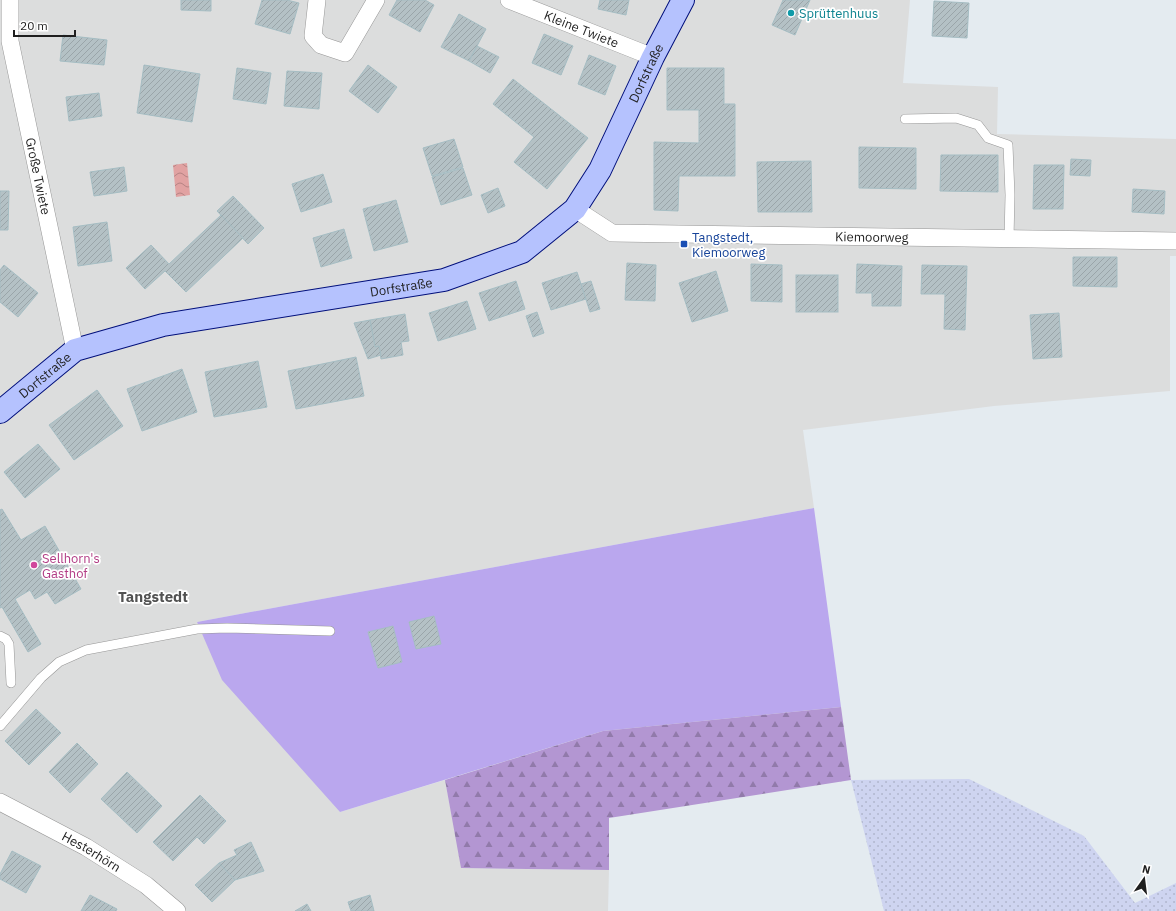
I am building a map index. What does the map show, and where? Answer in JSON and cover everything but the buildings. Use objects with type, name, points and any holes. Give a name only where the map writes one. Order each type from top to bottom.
[{"type":"main road","name":"Dorfstraße","points":[[0,412],[75,350],[163,325],[444,280],[522,252],[575,209],[600,170],[653,57],[683,0]]},
{"type":"street","name":"Große Twiete","points":[[10,0],[10,41],[75,350]]},
{"type":"street","points":[[317,0],[314,36],[321,45],[345,53],[376,0]]},
{"type":"street","name":"Kleine Twiete","points":[[509,0],[653,57]]},
{"type":"street","name":"Kiemoorweg","points":[[575,209],[612,233],[1176,241]]},
{"type":"street","name":"Hesterhörn","points":[[0,802],[86,847],[146,885],[177,911]]},
{"type":"lane","points":[[905,119],[956,118],[978,125],[988,138],[1008,146],[1010,195],[1009,239]]},
{"type":"lane","points":[[0,726],[41,678],[59,662],[86,650],[197,629],[227,628],[330,630]]},
{"type":"lane","points":[[0,636],[6,639],[9,644],[11,683]]},
{"type":"shaded area","points":[[0,0],[910,0],[903,83],[998,87],[997,134],[1176,139],[1176,256],[1170,256],[1170,391],[994,406],[803,430],[814,508],[197,622],[340,812],[445,780],[462,868],[609,870],[608,911],[0,911]]},
{"type":"shaded area","points":[[814,508],[841,707],[603,731],[340,812],[222,680],[197,622]]},
{"type":"shaded area","points":[[969,779],[1084,836],[1135,903],[1176,883],[1176,911],[884,911],[851,780]]},
{"type":"green space","points":[[841,707],[851,780],[609,818],[609,870],[461,868],[445,780],[603,731]]},
{"type":"water","points":[[187,163],[190,195],[176,197],[173,165]]},
{"type":"place","name":"Sprüttenhuus","points":[[791,13]]},
{"type":"place","name":"Tangstedt, Kiemoorweg","points":[[684,244]]},
{"type":"place","name":"Sellhorn's Gasthof","points":[[34,565]]},
{"type":"district","name":"Tangstedt","points":[[153,597]]}]
